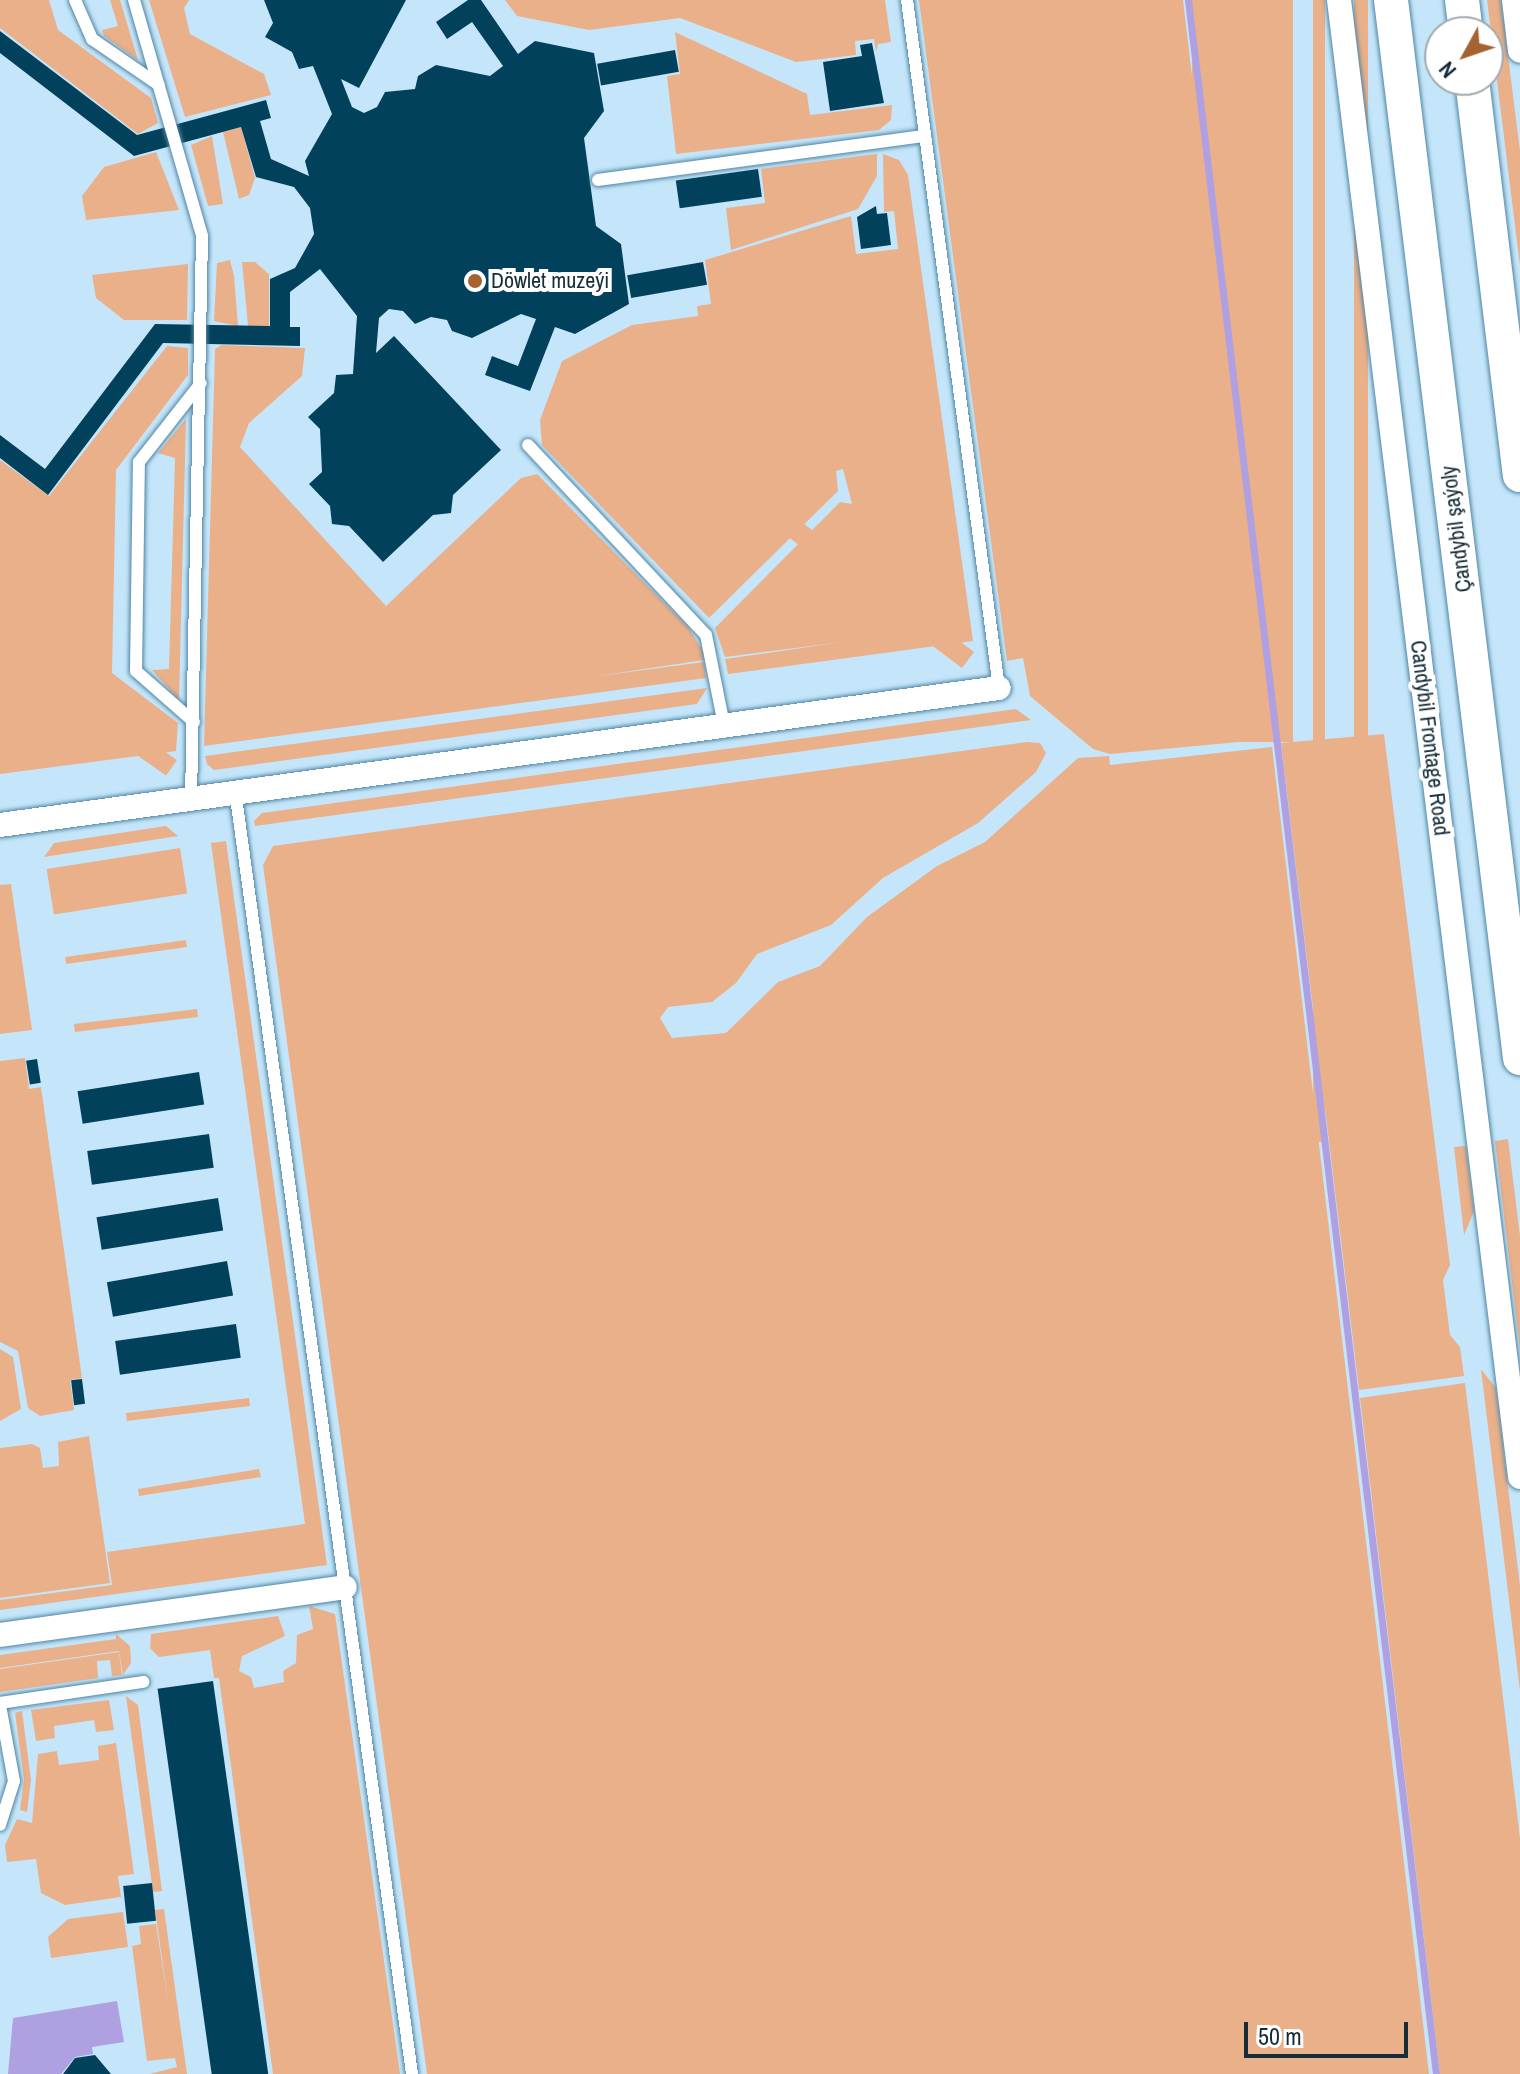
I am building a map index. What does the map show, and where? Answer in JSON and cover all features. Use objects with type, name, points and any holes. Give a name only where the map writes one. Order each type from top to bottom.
[{"type":"main road","name":"Çandybil şaýoly","points":[[1391,0],[1520,1058]]},
{"type":"main road","points":[[1474,96],[1520,475]]},
{"type":"street","name":"Candybil Frontage Road","points":[[1339,0],[1520,1477]]},
{"type":"street","points":[[1514,0],[1520,51]]},
{"type":"street","points":[[0,825],[235,790],[999,688]]},
{"type":"street","points":[[0,1635],[345,1587]]},
{"type":"lane","points":[[75,0],[92,39],[159,85]]},
{"type":"lane","points":[[134,0],[202,236],[191,797]]},
{"type":"lane","points":[[907,0],[999,688]]},
{"type":"lane","points":[[598,180],[925,136]]},
{"type":"lane","points":[[194,722],[140,681],[136,671],[139,477],[144,454],[201,383]]},
{"type":"lane","points":[[528,445],[706,635],[724,725]]},
{"type":"lane","points":[[235,790],[412,2074]]},
{"type":"lane","points":[[0,1825],[14,1781],[0,1704],[143,1682]]},
{"type":"shaded area","points":[[0,0],[49,0],[58,30],[151,98],[158,123],[138,134],[0,28]]},
{"type":"shaded area","points":[[110,0],[120,0],[138,60],[104,36],[102,30],[118,26]]},
{"type":"shaded area","points":[[149,0],[189,0],[184,8],[190,34],[264,74],[271,95],[185,117]]},
{"type":"shaded area","points":[[505,0],[885,0],[891,42],[878,44],[876,52],[874,39],[855,41],[856,55],[796,62],[680,18],[589,30],[517,16]]},
{"type":"shaded area","points":[[919,0],[1183,0],[1271,739],[1110,754],[1093,749],[1030,696],[1023,658],[1007,661]]},
{"type":"shaded area","points":[[1192,0],[1293,0],[1293,742],[1192,742]]},
{"type":"shaded area","points":[[1313,0],[1325,0],[1325,1142],[1313,1142]]},
{"type":"shaded area","points":[[1354,0],[1368,0],[1368,1138],[1354,1138]]},
{"type":"shaded area","points":[[1487,0],[1501,0],[1503,16],[1489,16]]},
{"type":"shaded area","points":[[1504,24],[1520,151],[1520,266],[1499,96],[1504,96]]},
{"type":"shaded area","points":[[675,32],[807,94],[810,115],[892,105],[891,120],[879,130],[676,154],[667,76],[680,74]]},
{"type":"shaded area","points":[[241,127],[255,178],[249,195],[239,199],[223,132]]},
{"type":"shaded area","points":[[212,136],[223,204],[208,206],[191,145]]},
{"type":"shaded area","points":[[156,152],[179,210],[86,220],[82,196],[104,167]]},
{"type":"shaded area","points":[[877,154],[877,176],[858,209],[731,250],[726,208],[765,203],[761,169]]},
{"type":"shaded area","points":[[883,154],[899,160],[908,175],[973,641],[728,674],[725,659],[843,642],[725,657],[715,628],[840,502],[852,504],[843,469],[836,471],[838,491],[709,618],[542,445],[540,420],[562,361],[632,325],[698,316],[697,306],[711,304],[705,260],[851,216],[856,254],[898,249],[894,211],[884,212]]},
{"type":"shaded area","points":[[230,260],[238,326],[214,321],[217,263]]},
{"type":"shaded area","points":[[242,262],[255,262],[269,274],[269,326],[248,326]]},
{"type":"shaded area","points":[[188,264],[187,320],[124,320],[96,298],[92,275]]},
{"type":"shaded area","points":[[222,345],[305,348],[302,376],[249,423],[240,447],[386,606],[521,478],[537,474],[688,627],[703,651],[704,660],[591,677],[704,662],[706,678],[204,746],[215,349]]},
{"type":"shaded area","points":[[167,346],[188,348],[188,375],[116,470],[112,673],[178,723],[176,751],[0,774],[0,460],[49,496]]},
{"type":"shaded area","points":[[186,419],[179,700],[152,670],[169,669],[175,458],[158,453]]},
{"type":"shaded area","points":[[777,503],[974,652],[962,668],[765,519]]},
{"type":"shaded area","points":[[30,657],[177,760],[166,776],[19,673]]},
{"type":"shaded area","points":[[707,688],[697,704],[214,770],[207,764],[205,756]]},
{"type":"shaded area","points":[[1016,709],[1031,720],[255,826],[254,821],[262,813]]},
{"type":"shaded area","points":[[1384,734],[1450,1265],[1443,1280],[1450,1335],[1460,1347],[1464,1376],[1359,1390],[1281,743]]},
{"type":"shaded area","points":[[1027,742],[1040,743],[1046,753],[1036,772],[978,823],[883,878],[831,925],[757,954],[736,983],[712,1002],[668,1007],[660,1018],[672,1038],[726,1033],[778,982],[820,966],[867,917],[937,866],[985,842],[1078,758],[1109,756],[1110,765],[1272,747],[1429,2074],[427,2074],[263,865],[273,846]]},
{"type":"shaded area","points":[[166,826],[178,836],[44,857],[54,843]]},
{"type":"shaded area","points":[[226,841],[327,1565],[0,1610],[0,1600],[112,1585],[107,1552],[305,1524],[211,843]]},
{"type":"shaded area","points":[[180,848],[187,893],[54,915],[47,869]]},
{"type":"shaded area","points":[[11,884],[32,1030],[0,1034],[0,885]]},
{"type":"shaded area","points":[[186,940],[187,947],[66,964],[65,957]]},
{"type":"shaded area","points":[[197,1009],[198,1017],[75,1032],[74,1024]]},
{"type":"shaded area","points":[[25,1058],[29,1089],[41,1087],[82,1378],[70,1380],[74,1410],[40,1416],[28,1408],[18,1351],[0,1342],[0,1061]]},
{"type":"shaded area","points":[[1508,1139],[1520,1236],[1520,1349],[1495,1141]]},
{"type":"shaded area","points":[[1466,1146],[1474,1211],[1464,1235],[1454,1147]]},
{"type":"shaded area","points":[[0,1349],[13,1357],[21,1409],[0,1421]]},
{"type":"shaded area","points":[[1481,1369],[1496,1388],[1520,1586],[1520,1691]]},
{"type":"shaded area","points":[[1465,1383],[1520,1838],[1520,2074],[1440,2074],[1360,1398]]},
{"type":"shaded area","points":[[249,1398],[250,1406],[127,1421],[126,1413]]},
{"type":"shaded area","points":[[89,1436],[110,1583],[0,1598],[0,1448],[32,1444],[40,1448],[43,1468],[59,1466],[58,1442]]},
{"type":"shaded area","points":[[259,1469],[261,1477],[139,1496],[138,1489]]},
{"type":"shaded area","points":[[309,1606],[335,1614],[400,2074],[273,2074],[219,1678],[214,1678],[210,1650],[159,1657],[150,1648],[151,1634],[278,1616],[285,1636],[242,1656],[239,1671],[251,1677],[254,1688],[284,1682],[283,1671],[296,1663],[297,1635],[313,1629]]},
{"type":"shaded area","points":[[116,1634],[130,1646],[131,1663],[123,1675],[119,1651],[0,1668],[0,1655],[116,1639]]},
{"type":"shaded area","points":[[119,1652],[122,1675],[112,1676],[110,1660],[97,1661],[98,1678],[0,1692],[0,1669]]},
{"type":"shaded area","points":[[126,1696],[138,1705],[162,1891],[153,1892]]},
{"type":"shaded area","points":[[109,1700],[114,1730],[96,1732],[94,1720],[54,1726],[55,1738],[36,1741],[31,1710]]},
{"type":"shaded area","points":[[22,1711],[31,1780],[27,1812],[20,1810],[24,1779],[15,1713]]},
{"type":"shaded area","points":[[116,1743],[134,1874],[118,1876],[121,1897],[65,1905],[41,1893],[36,1859],[7,1862],[5,1845],[17,1819],[32,1823],[38,1754],[57,1751],[59,1765],[99,1760],[98,1746]]},
{"type":"shaded area","points":[[164,1909],[187,2074],[149,2074],[177,2067],[175,2058],[147,2061],[132,1946],[141,1944],[139,1926],[156,1924],[169,2007],[155,1910]]},
{"type":"shaded area","points":[[123,1912],[128,1947],[51,1958],[48,1937],[68,1919]]},
{"type":"shaded area","points":[[117,2001],[124,2042],[92,2047],[93,2054],[75,2057],[61,2074],[8,2074],[13,2018]]},
{"type":"building","name":"Döwlet muzeýi","points":[[264,0],[406,0],[359,88],[341,79],[352,107],[364,113],[377,107],[385,92],[415,89],[418,76],[436,65],[490,76],[503,66],[472,22],[447,39],[436,22],[468,0],[481,0],[518,54],[535,41],[594,53],[604,111],[584,138],[596,226],[621,244],[629,304],[575,334],[555,327],[530,391],[485,375],[492,356],[518,366],[536,319],[521,314],[472,338],[452,331],[447,320],[431,317],[415,324],[403,311],[389,309],[379,318],[376,353],[394,336],[501,450],[453,495],[451,513],[433,515],[383,562],[349,526],[332,524],[330,506],[309,484],[322,472],[320,429],[308,417],[334,393],[336,375],[353,374],[357,316],[320,269],[290,292],[290,327],[300,327],[300,346],[163,343],[48,495],[0,458],[0,435],[45,469],[155,324],[270,326],[270,279],[295,268],[314,234],[310,208],[294,187],[256,177],[241,127],[134,156],[0,53],[0,31],[137,135],[266,100],[271,118],[260,121],[271,159],[309,176],[305,161],[332,114],[313,66],[299,69],[292,52],[265,37],[273,23]]},
{"type":"building","points":[[872,43],[884,103],[830,111],[823,62],[862,56],[860,45]]},
{"type":"building","points":[[675,50],[679,72],[601,85],[597,64]]},
{"type":"building","points":[[758,169],[762,197],[680,208],[676,181]]},
{"type":"building","points":[[876,206],[877,214],[887,213],[891,245],[861,249],[857,217]]},
{"type":"building","points":[[703,262],[707,285],[631,298],[627,275]]},
{"type":"building","points":[[37,1059],[41,1083],[30,1084],[26,1061]]},
{"type":"building","points":[[199,1072],[204,1105],[83,1124],[78,1091]]},
{"type":"building","points":[[209,1134],[214,1168],[92,1185],[87,1151]]},
{"type":"building","points":[[218,1198],[223,1231],[102,1250],[97,1217]]},
{"type":"building","points":[[227,1261],[233,1295],[113,1317],[107,1282]]},
{"type":"building","points":[[236,1324],[241,1358],[120,1375],[115,1341]]},
{"type":"building","points":[[82,1379],[85,1404],[74,1405],[71,1380]]},
{"type":"building","points":[[213,1681],[268,2074],[212,2074],[158,1689]]},
{"type":"building","points":[[152,1883],[156,1921],[127,1924],[123,1886]]},
{"type":"building","points":[[95,2055],[111,2074],[63,2074],[75,2058]]},
{"type":"waterway","points":[[1188,0],[1436,2074]]},
{"type":"place","name":"Döwlet muzeýi","points":[[475,281]]}]
